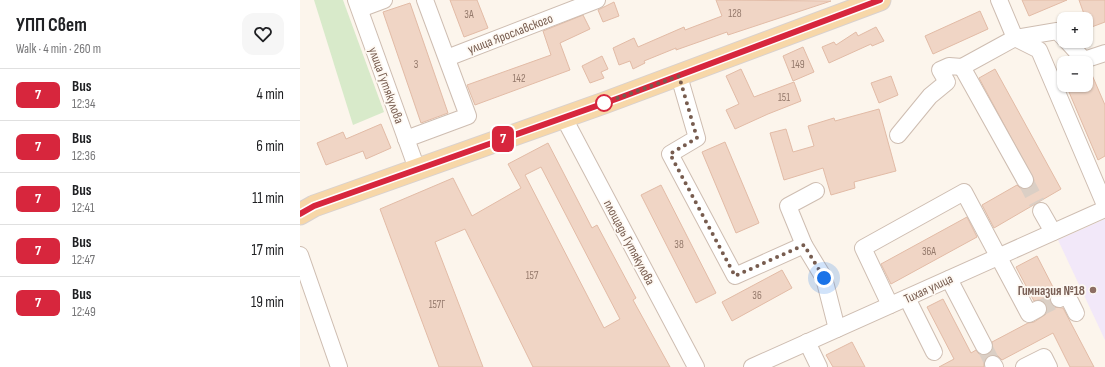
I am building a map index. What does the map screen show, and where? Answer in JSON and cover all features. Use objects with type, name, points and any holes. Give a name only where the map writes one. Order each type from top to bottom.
[{"type":"main road","points":[[300,214],[314,206],[564,118],[880,0]]},
{"type":"street","points":[[358,5],[384,0]]},
{"type":"street","points":[[406,139],[468,116],[425,0]]},
{"type":"street","name":"улица Ярославского","points":[[447,58],[597,0]]},
{"type":"street","points":[[999,0],[1015,38],[1039,50],[1105,205]]},
{"type":"street","name":"улица Гутякулова","points":[[358,5],[417,169]]},
{"type":"street","points":[[898,135],[930,96],[947,82],[940,70],[949,66],[962,67],[1015,38],[1057,31]]},
{"type":"street","points":[[1073,48],[1084,60],[1105,53]]},
{"type":"street","points":[[962,67],[1025,180]]},
{"type":"street","points":[[679,76],[697,138],[670,154],[735,276],[804,245]]},
{"type":"street","name":"площадь Гутякулова","points":[[564,118],[696,367]]},
{"type":"street","points":[[816,191],[788,206],[804,245],[824,278],[836,329]]},
{"type":"street","points":[[890,306],[863,248],[964,192],[1000,256],[1029,314],[1038,309]]},
{"type":"street","name":"Тихая улица","points":[[752,367],[1105,209]]},
{"type":"street","points":[[1041,211],[1053,232]]},
{"type":"street","points":[[300,254],[339,367]]},
{"type":"street","points":[[949,279],[984,346]]},
{"type":"street","points":[[1059,299],[1067,295],[1076,313]]},
{"type":"street","points":[[907,298],[934,352]]},
{"type":"street","points":[[807,342],[819,367]]},
{"type":"street","points":[[1024,367],[1044,357],[1049,367]]},
{"type":"shaded area","name":"Гимназия №18","points":[[1105,219],[1105,340],[1058,240]]},
{"type":"green space","points":[[314,0],[343,0],[384,112],[353,125]]},
{"type":"building","points":[[450,0],[477,0],[488,28],[464,37]]},
{"type":"building","points":[[716,0],[831,1],[728,35],[727,32],[676,50],[676,48],[644,61],[645,63],[633,69],[630,61],[619,65],[613,48],[634,38],[638,47],[684,27],[685,30],[722,16]]},
{"type":"building","points":[[1022,0],[1067,0],[1029,16]]},
{"type":"building","points":[[1079,0],[1105,0],[1105,22],[1093,26],[1093,12],[1083,12]]},
{"type":"building","points":[[614,2],[619,16],[603,22],[598,10]]},
{"type":"building","points":[[410,3],[448,113],[421,123],[383,12]]},
{"type":"building","points":[[980,11],[988,29],[933,54],[925,36]]},
{"type":"building","points":[[583,15],[590,29],[560,43],[570,70],[475,105],[467,85],[551,55],[543,31]]},
{"type":"building","points":[[876,27],[884,41],[872,46],[871,44],[829,63],[822,47],[834,42],[836,45],[856,32],[858,36]]},
{"type":"building","points":[[803,47],[814,72],[793,81],[783,56]]},
{"type":"building","points":[[602,56],[608,69],[601,72],[604,78],[590,83],[582,66]]},
{"type":"building","points":[[741,69],[754,97],[794,82],[801,101],[735,129],[726,110],[739,104],[726,76]]},
{"type":"building","points":[[995,69],[1061,189],[994,228],[982,205],[1017,185],[1020,188],[1029,188],[1033,185],[1034,180],[979,78]]},
{"type":"building","points":[[891,76],[898,95],[879,103],[871,83]]},
{"type":"building","points":[[1093,77],[1105,105],[1105,156],[1098,160],[1069,92],[1093,92]]},
{"type":"building","points":[[879,109],[896,171],[854,182],[855,188],[831,195],[823,168],[784,180],[770,133],[786,129],[793,152],[814,146],[808,126],[834,118],[835,121]]},
{"type":"building","points":[[381,124],[391,148],[366,159],[363,151],[326,165],[317,143],[343,132],[346,139]]},
{"type":"building","points":[[725,142],[759,223],[736,233],[702,152]]},
{"type":"building","points":[[548,143],[592,228],[597,225],[636,298],[633,300],[670,367],[533,367],[465,229],[435,242],[483,367],[439,367],[380,209],[453,178],[472,216],[521,188],[508,164]],"holes":[[[541,167],[620,319],[604,328],[525,175]]]},
{"type":"building","points":[[661,185],[716,293],[696,303],[641,195]]},
{"type":"building","points":[[967,217],[977,237],[891,284],[881,264]]},
{"type":"building","points":[[1037,256],[1055,291],[1050,298],[1051,304],[1054,307],[1063,308],[1094,367],[1070,367],[1053,333],[1002,360],[997,355],[988,356],[984,360],[984,367],[939,367],[954,359],[927,307],[943,299],[971,353],[976,350],[979,354],[988,355],[992,351],[992,342],[1028,323],[1034,322],[1046,314],[1046,304],[1039,300],[1034,301],[1016,267]]},
{"type":"building","points":[[782,270],[792,288],[732,321],[722,302]]},
{"type":"building","points":[[852,342],[865,367],[833,367],[826,355]]},
{"type":"tunnel","points":[[1025,180],[1037,203]]},
{"type":"tunnel","points":[[1038,309],[1059,299]]},
{"type":"tunnel","points":[[984,346],[993,364]]},
{"type":"bus line","name":"7","points":[[300,214],[314,206],[619,98],[880,0]]},
{"type":"place","name":"Гимназия №18","points":[[1093,290]]},
{"type":"route","points":[[604,103],[679,76],[697,138],[670,154],[735,276],[804,245],[824,278]]}]
